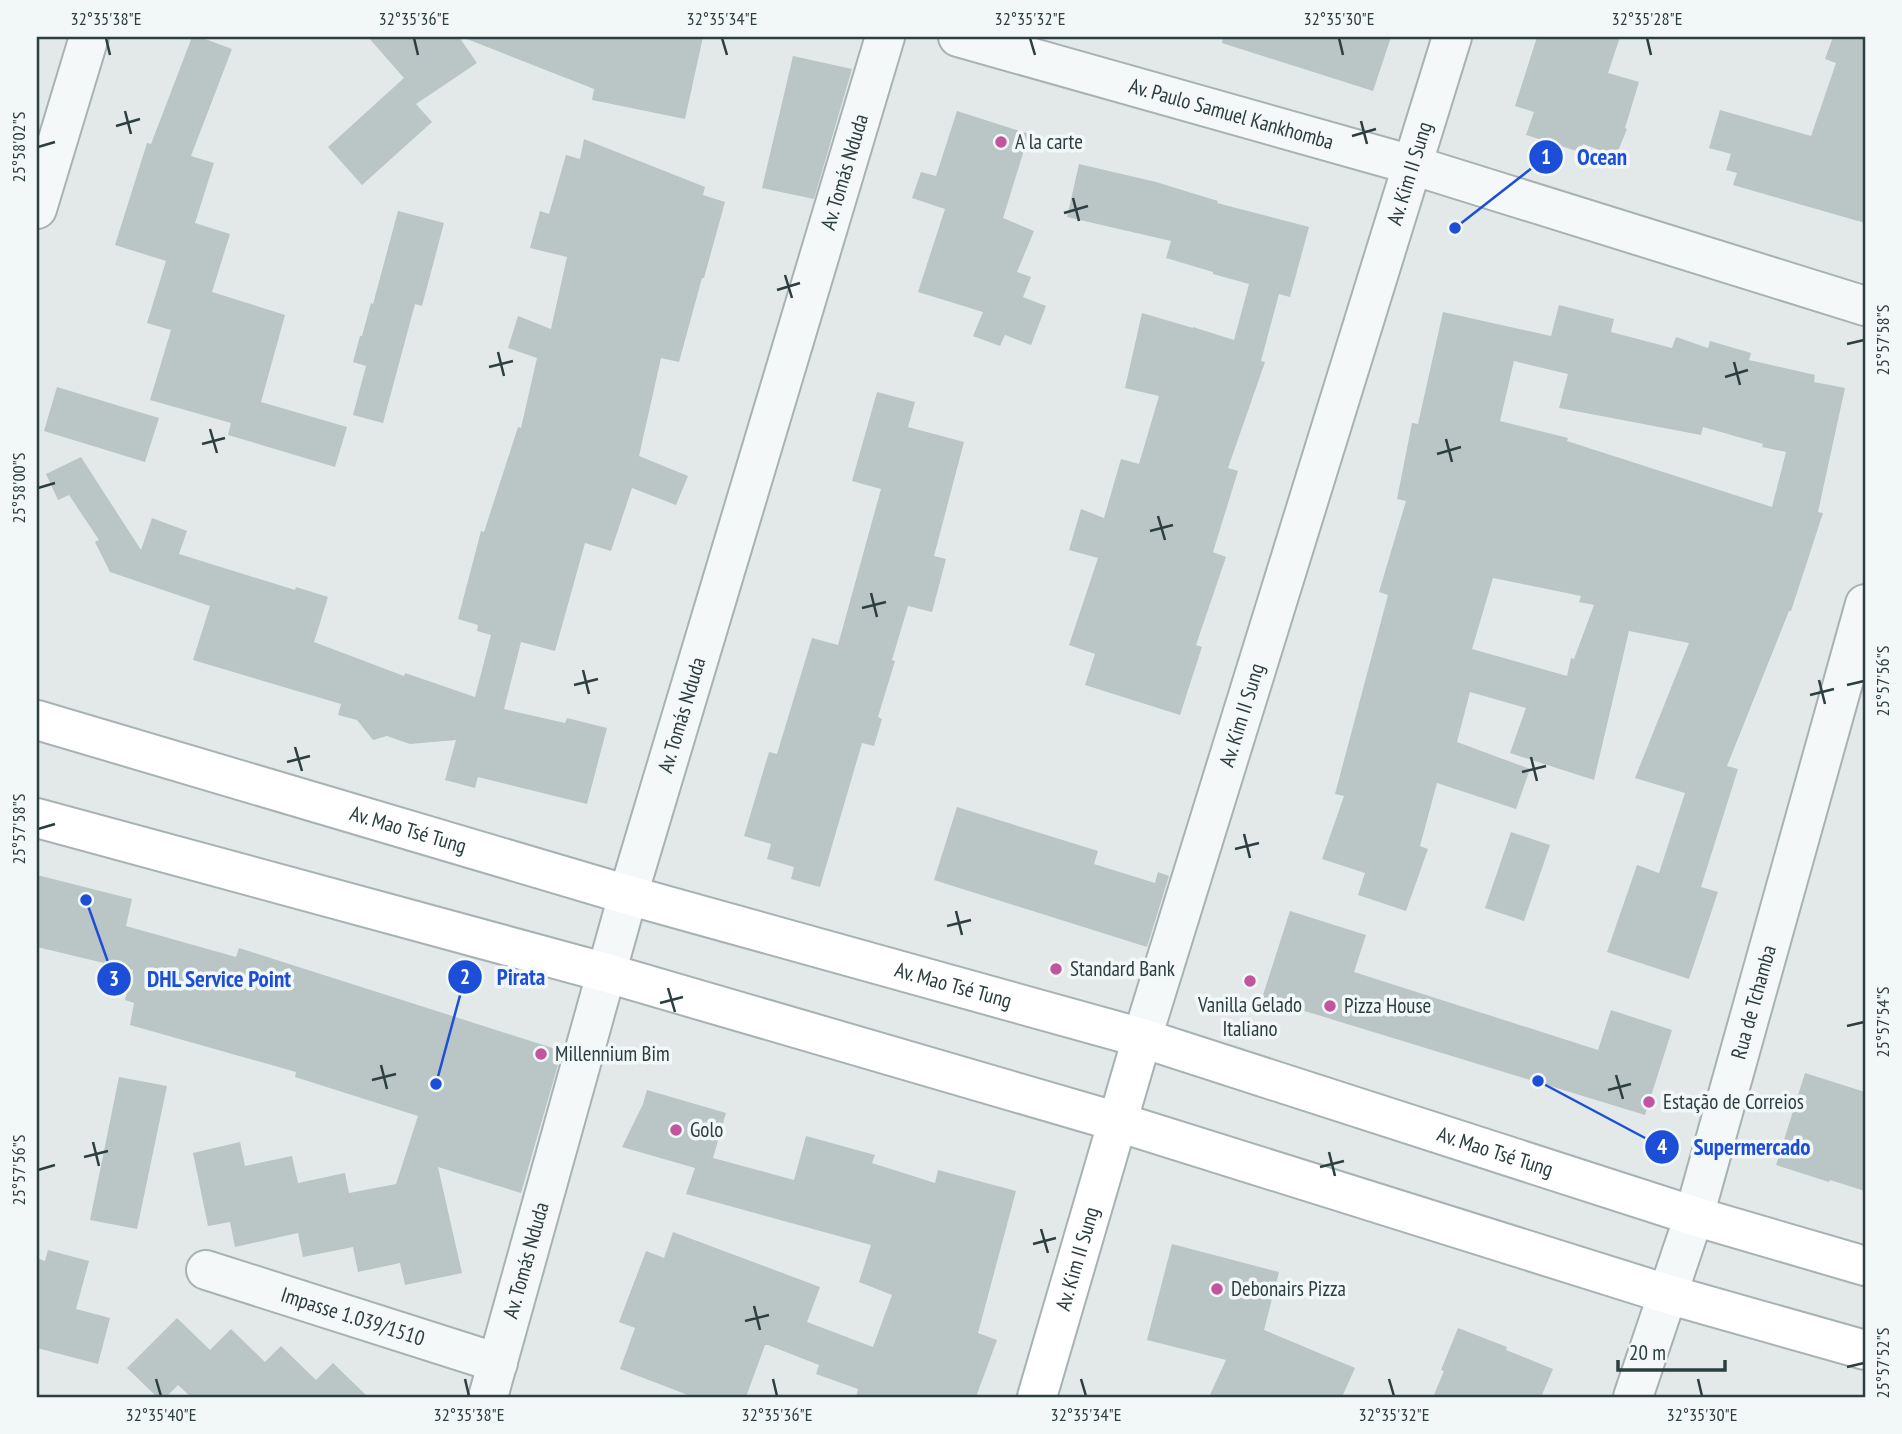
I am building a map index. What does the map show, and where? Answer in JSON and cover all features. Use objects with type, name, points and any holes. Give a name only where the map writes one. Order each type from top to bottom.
[{"type":"main road","name":"Av. Mao Tsé Tung","points":[[37,720],[628,895],[1142,1038],[1694,1216],[1865,1266]]},
{"type":"main road","points":[[37,818],[607,973],[1118,1122],[1667,1294],[1865,1350]]},
{"type":"main road","name":"Av. Kim II Sung","points":[[1037,1397],[1142,1038]]},
{"type":"street","points":[[37,209],[89,37]]},
{"type":"street","name":"Av. Tomás Nduda","points":[[493,1380],[628,895],[885,37]]},
{"type":"street","name":"Av. Paulo Samuel Kankhomba","points":[[958,37],[1412,165],[1865,306]]},
{"type":"street","name":"Av. Kim II Sung","points":[[1142,1038],[1452,37]]},
{"type":"street","name":"Rua de Tchamba","points":[[1633,1397],[1694,1216],[1865,604]]},
{"type":"street","name":"Impasse 1.039/1510","points":[[206,1270],[493,1380]]},
{"type":"building","points":[[192,37],[200,37],[232,49],[191,156],[214,163],[195,223],[230,234],[212,292],[285,315],[261,402],[347,427],[335,467],[228,435],[231,423],[150,400],[171,330],[147,323],[166,261],[115,245],[147,143],[151,144]]},
{"type":"building","points":[[368,37],[459,37],[477,63],[416,104],[432,122],[362,185],[328,147],[404,78]]},
{"type":"building","points":[[467,37],[703,37],[685,119],[592,100],[594,89]]},
{"type":"building","points":[[1223,37],[1391,37],[1373,91],[1222,43]]},
{"type":"building","points":[[1537,37],[1620,37],[1608,73],[1639,82],[1625,128],[1627,129],[1616,156],[1583,144],[1580,152],[1526,135],[1534,112],[1515,106]]},
{"type":"building","points":[[1833,37],[1865,37],[1865,223],[1733,185],[1737,173],[1726,170],[1731,154],[1709,148],[1720,110],[1811,136],[1836,63],[1825,59]]},
{"type":"building","points":[[793,56],[852,69],[814,199],[762,188]]},
{"type":"building","points":[[957,111],[1029,134],[1003,218],[1034,231],[1017,272],[1031,277],[1023,297],[1046,306],[1031,345],[1005,335],[1000,346],[973,336],[983,312],[918,292],[945,209],[912,198],[921,172],[936,176]]},
{"type":"building","points":[[584,139],[705,187],[703,195],[725,202],[679,362],[661,358],[639,456],[688,476],[676,505],[632,488],[611,551],[585,543],[555,651],[521,642],[504,709],[565,723],[567,718],[607,728],[587,804],[478,777],[475,788],[445,780],[456,740],[410,744],[387,736],[373,740],[357,720],[338,715],[341,704],[193,660],[210,606],[110,572],[95,542],[99,540],[69,495],[58,500],[46,474],[81,457],[141,550],[152,518],[187,531],[179,554],[295,590],[296,587],[328,597],[314,642],[404,676],[405,673],[475,697],[491,635],[477,631],[478,625],[458,619],[481,531],[484,532],[518,427],[521,428],[537,358],[508,348],[518,316],[551,329],[567,257],[530,248],[540,211],[549,214],[566,155],[580,159]]},
{"type":"building","points":[[1079,164],[1156,182],[1218,201],[1217,203],[1309,227],[1290,297],[1279,294],[1261,361],[1265,362],[1228,468],[1238,471],[1213,552],[1226,557],[1196,645],[1202,647],[1180,715],[1085,685],[1095,654],[1069,645],[1098,558],[1069,550],[1081,509],[1104,518],[1121,459],[1139,464],[1159,396],[1125,388],[1142,313],[1234,340],[1249,284],[1166,258],[1171,241],[1067,217]]},
{"type":"building","points":[[398,211],[444,223],[422,306],[415,304],[383,423],[353,415],[366,366],[353,362],[371,303],[373,304]]},
{"type":"building","points":[[1559,305],[1614,319],[1611,332],[1672,348],[1676,337],[1708,348],[1710,341],[1751,353],[1749,360],[1815,375],[1814,382],[1845,388],[1818,512],[1823,513],[1791,611],[1727,766],[1738,769],[1701,887],[1718,892],[1689,979],[1607,952],[1637,865],[1659,873],[1685,793],[1635,778],[1689,643],[1629,631],[1594,780],[1510,753],[1526,708],[1470,692],[1457,742],[1530,769],[1516,809],[1437,783],[1420,846],[1428,849],[1406,911],[1358,895],[1365,873],[1322,859],[1344,796],[1335,794],[1388,595],[1379,592],[1406,501],[1397,499],[1412,423],[1418,424],[1443,312],[1551,336]],"holes":[[[1514,361],[1568,374],[1559,408],[1701,435],[1703,427],[1763,444],[1762,447],[1786,452],[1772,507],[1567,441],[1568,438],[1500,421]],[[1493,578],[1581,596],[1579,602],[1594,605],[1574,659],[1571,658],[1567,676],[1472,649]]]},
{"type":"building","points":[[57,387],[159,418],[145,462],[44,431]]},
{"type":"building","points":[[877,392],[915,402],[908,427],[964,442],[934,556],[946,559],[932,612],[908,606],[878,717],[882,719],[874,746],[862,743],[820,887],[791,879],[794,867],[767,859],[771,844],[744,836],[769,752],[777,754],[812,638],[838,645],[881,489],[852,481]]},
{"type":"building","points":[[957,807],[1098,851],[1094,864],[1155,883],[1158,872],[1169,876],[1147,947],[934,880]]},
{"type":"building","points":[[1511,832],[1550,845],[1524,921],[1485,908]]},
{"type":"building","points":[[37,875],[132,899],[126,926],[236,957],[239,948],[562,1051],[521,1193],[438,1167],[462,1273],[405,1285],[400,1263],[358,1272],[353,1247],[303,1257],[298,1233],[235,1247],[230,1222],[208,1226],[193,1153],[240,1142],[245,1166],[292,1156],[298,1183],[345,1173],[349,1193],[396,1184],[418,1116],[295,1077],[296,1072],[130,1025],[134,1003],[125,1000],[133,970],[37,947]]},
{"type":"building","points":[[1290,911],[1366,935],[1354,972],[1598,1050],[1611,1010],[1672,1030],[1645,1115],[1262,998]]},
{"type":"building","points":[[1805,1073],[1865,1092],[1865,1191],[1776,1165]]},
{"type":"building","points":[[119,1077],[167,1086],[137,1229],[90,1220]]},
{"type":"building","points":[[647,1090],[726,1113],[713,1158],[794,1180],[806,1136],[875,1155],[872,1163],[935,1183],[938,1170],[1016,1191],[978,1333],[997,1340],[976,1397],[856,1397],[858,1389],[816,1374],[819,1365],[768,1345],[765,1345],[746,1397],[693,1397],[620,1369],[635,1328],[619,1322],[646,1251],[664,1258],[673,1232],[820,1287],[807,1322],[873,1347],[892,1295],[859,1282],[871,1245],[686,1194],[695,1168],[622,1147]]},
{"type":"building","points":[[1172,1244],[1279,1272],[1264,1330],[1355,1368],[1342,1397],[1209,1397],[1226,1360],[1147,1340]]},
{"type":"building","points":[[48,1250],[89,1261],[76,1309],[110,1318],[98,1364],[37,1348],[37,1258],[45,1261]]},
{"type":"building","points":[[177,1318],[210,1350],[231,1329],[265,1362],[281,1346],[316,1380],[333,1363],[368,1397],[191,1397],[178,1385],[166,1397],[157,1397],[127,1368]]},
{"type":"building","points":[[1458,1328],[1553,1369],[1541,1397],[1433,1397]]},
{"type":"place","name":"A la carte","points":[[1001,142]]},
{"type":"place","name":"Ocean","points":[[1455,228]]},
{"type":"place","name":"DHL Service Point","points":[[86,900]]},
{"type":"place","name":"Standard Bank","points":[[1056,969]]},
{"type":"place","name":"Vanilla Gelado Italiano","points":[[1250,981]]},
{"type":"place","name":"Pizza House","points":[[1330,1006]]},
{"type":"place","name":"Millennium Bim","points":[[541,1054]]},
{"type":"place","name":"Supermercado","points":[[1538,1081]]},
{"type":"place","name":"Pirata","points":[[436,1084]]},
{"type":"place","name":"Estação de Correios","points":[[1649,1102]]},
{"type":"place","name":"Golo","points":[[676,1130]]},
{"type":"place","name":"Debonairs Pizza","points":[[1217,1289]]}]
